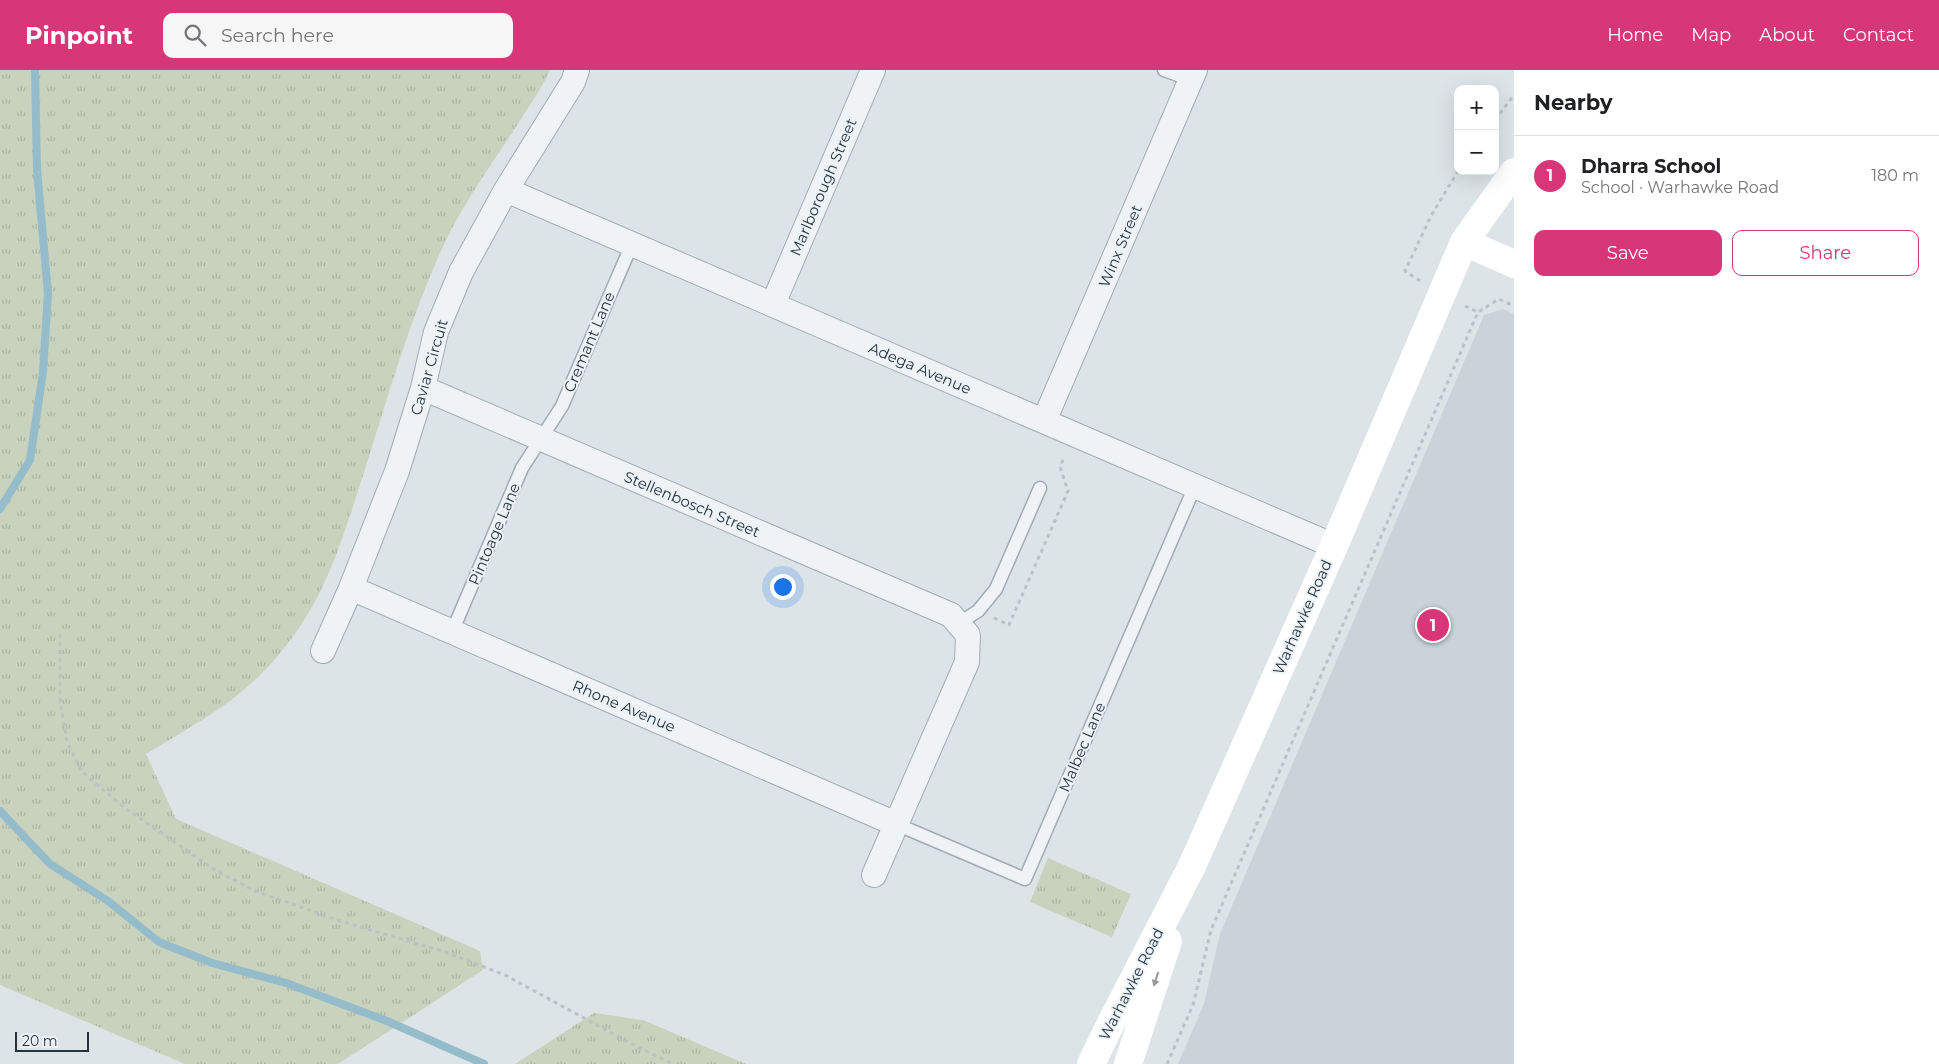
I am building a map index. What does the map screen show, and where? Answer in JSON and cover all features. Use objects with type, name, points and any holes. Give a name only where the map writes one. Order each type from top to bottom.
[{"type":"street","name":"Caviar Circuit","points":[[324,651],[352,588],[397,472],[423,388],[436,332],[461,272],[506,190],[573,82],[577,70]]},
{"type":"street","name":"Marlborough Street","points":[[773,304],[873,70]]},
{"type":"street","name":"Winx Street","points":[[1044,421],[1193,75]]},
{"type":"street","name":"Warhawke Road","points":[[1091,1064],[1192,866],[1334,546],[1464,242],[1514,172]]},
{"type":"street","name":"Adega Avenue","points":[[506,190],[1334,546]]},
{"type":"street","points":[[1464,242],[1514,264]]},
{"type":"street","name":"Stellenbosch Street","points":[[423,388],[952,615],[959,624]]},
{"type":"street","name":"Rhone Avenue","points":[[352,588],[896,824]]},
{"type":"street","points":[[874,875],[967,662],[968,634],[959,624]]},
{"type":"street","points":[[1128,1064],[1192,866]]},
{"type":"lane","points":[[1164,70],[1193,75]]},
{"type":"lane","name":"Cremant Lane","points":[[541,439],[562,406],[632,244]]},
{"type":"lane","name":"Pintoage Lane","points":[[452,632],[522,468],[541,439]]},
{"type":"lane","name":"Malbec Lane","points":[[896,824],[1025,879],[1195,486]]},
{"type":"lane","points":[[959,624],[978,611],[996,589],[1040,488]]},
{"type":"path","points":[[1499,115],[1514,95]]},
{"type":"path","points":[[1166,1064],[1193,1005],[1211,930],[1478,312],[1499,299],[1514,306]]},
{"type":"path","points":[[60,634],[60,701],[67,742],[82,772],[125,808],[215,870],[256,891],[337,920],[445,952],[505,975],[630,1043],[673,1064]]},
{"type":"shaded area","points":[[1503,309],[1514,314],[1514,1064],[1178,1064],[1204,1004],[1220,934],[1484,315]]},
{"type":"green space","points":[[0,70],[550,70],[544,83],[467,201],[440,253],[409,333],[337,553],[314,604],[281,652],[247,687],[205,718],[146,754],[176,819],[480,951],[483,970],[338,1064],[185,1064],[0,985]]},
{"type":"green space","points":[[1048,858],[1131,894],[1112,937],[1030,902]]},
{"type":"green space","points":[[594,1013],[643,1020],[746,1064],[515,1064]]},
{"type":"waterway","points":[[0,509],[30,460],[43,372],[48,293],[37,170],[35,70]]},
{"type":"waterway","points":[[0,811],[50,864],[108,901],[159,942],[212,963],[286,983],[387,1021],[484,1064]]},
{"type":"place","name":"Dharra School","points":[[1433,625]]}]
